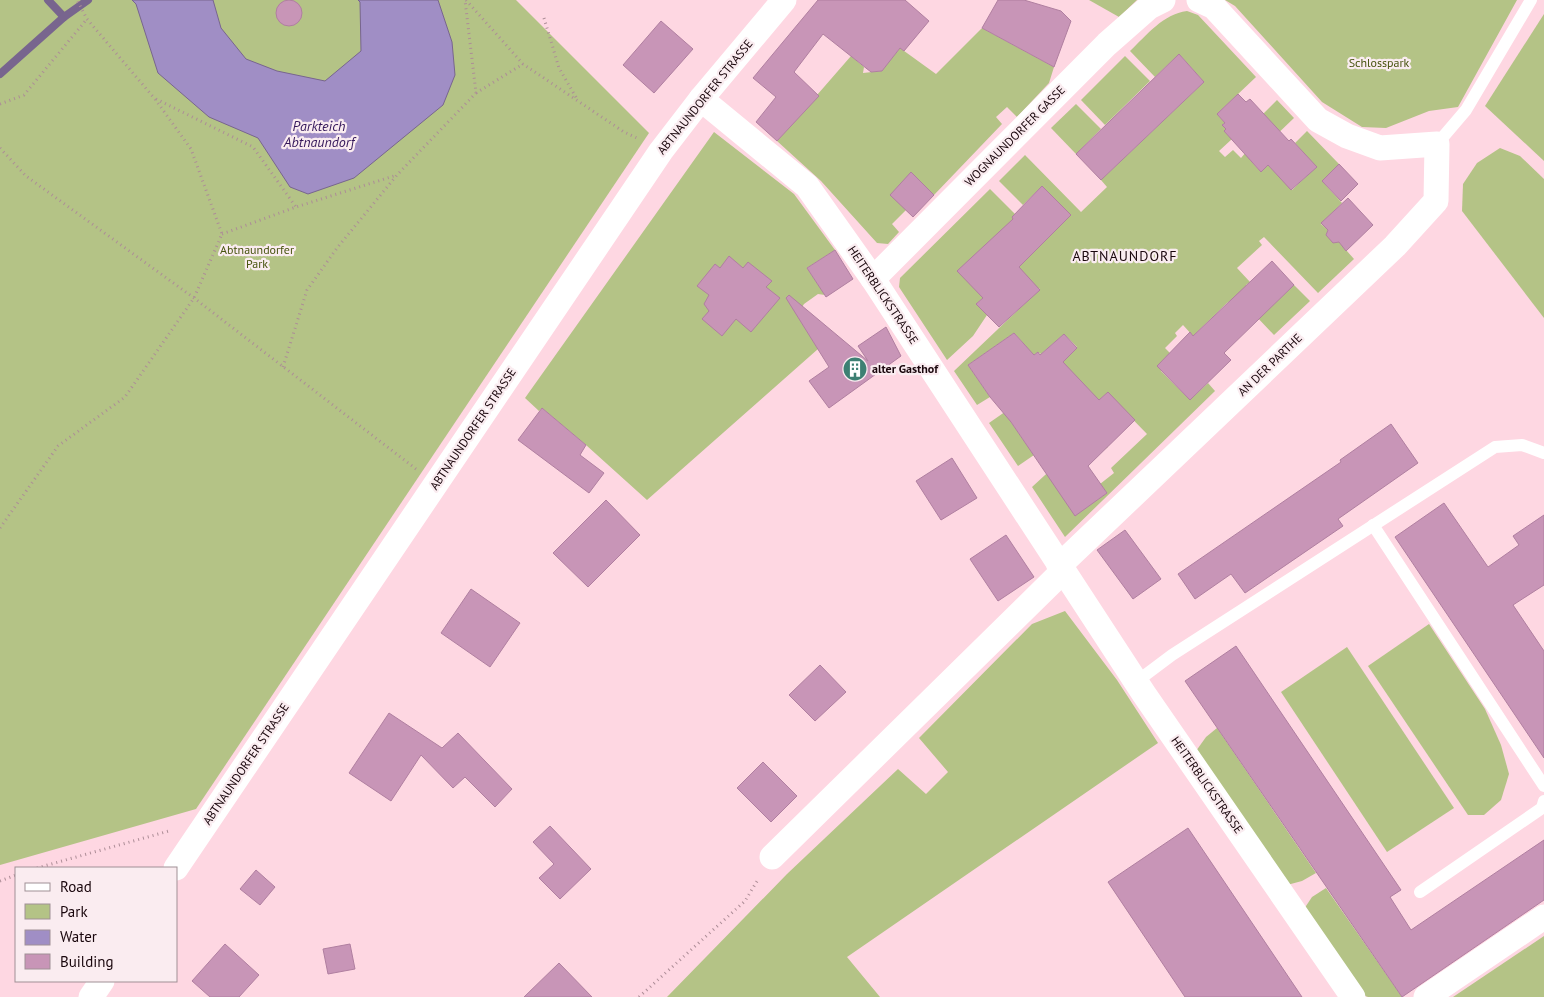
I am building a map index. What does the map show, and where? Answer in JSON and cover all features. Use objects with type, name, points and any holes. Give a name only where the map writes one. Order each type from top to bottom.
[{"type":"street","name":"ABTNAUNDORFER STRASSE","points":[[177,867],[661,151],[701,99],[784,0]]},
{"type":"street","name":"WOGNAUNDORFER GASSE","points":[[873,279],[1107,44],[1149,7],[1163,0]]},
{"type":"street","points":[[1199,0],[1214,7],[1318,120],[1347,136],[1380,148],[1437,144]]},
{"type":"street","name":"HEITERBLICKSTRASSE","points":[[701,99],[807,186],[873,279],[1136,682],[1353,997]]},
{"type":"street","name":"AN DER PARTHE","points":[[1061,569],[1395,246],[1436,201],[1437,144]]},
{"type":"street","points":[[772,857],[1061,569]]},
{"type":"street","points":[[1426,997],[1544,917]]},
{"type":"street","points":[[91,997],[101,982]]},
{"type":"lane","points":[[1437,144],[1466,110],[1531,0]]},
{"type":"lane","points":[[1136,682],[1172,655],[1495,447],[1522,445],[1544,453]]},
{"type":"lane","points":[[1373,525],[1544,786]]},
{"type":"lane","points":[[1420,892],[1542,808],[1544,801]]},
{"type":"path","points":[[0,528],[58,446],[125,396],[194,298],[222,234],[191,149],[155,99],[87,20],[77,0]]},
{"type":"path","points":[[466,0],[523,64],[624,132],[661,151]]},
{"type":"path","points":[[466,0],[476,93]]},
{"type":"path","points":[[544,18],[560,68],[577,100]]},
{"type":"path","points":[[0,104],[24,95],[87,20]]},
{"type":"path","points":[[283,367],[307,290],[337,248],[397,175],[476,93],[523,64]]},
{"type":"path","points":[[155,99],[253,147],[296,207]]},
{"type":"path","points":[[0,148],[26,176],[194,298],[436,485]]},
{"type":"path","points":[[222,234],[296,207],[397,175]]},
{"type":"path","points":[[41,867],[170,830]]},
{"type":"path","points":[[639,997],[745,901],[772,857]]},
{"type":"path","points":[[0,881],[15,875]]},
{"type":"green space","name":"Abtnaundorfer Park","points":[[0,0],[516,0],[649,133],[196,809],[0,865]]},
{"type":"green space","points":[[1089,0],[1137,0],[1119,17]]},
{"type":"green space","name":"Schlosspark","points":[[1225,0],[1517,0],[1458,107],[1429,111],[1386,128],[1362,127],[1322,102],[1235,6]]},
{"type":"green space","points":[[1187,11],[1198,15],[1256,77],[1217,114],[1225,123],[1222,125],[1226,129],[1224,131],[1232,139],[1219,151],[1225,157],[1233,150],[1241,158],[1247,151],[1263,114],[1277,100],[1294,118],[1250,160],[1261,172],[1268,165],[1292,190],[1316,167],[1295,143],[1307,131],[1339,164],[1322,181],[1342,203],[1321,224],[1328,230],[1326,235],[1333,242],[1339,242],[1354,259],[1318,293],[1264,237],[1259,241],[1262,245],[1237,268],[1250,282],[1246,285],[1268,309],[1294,285],[1310,301],[1274,335],[1237,296],[1227,303],[1193,336],[1183,325],[1175,333],[1177,336],[1165,348],[1172,355],[1168,355],[1162,361],[1161,371],[1190,400],[1208,383],[1215,391],[1065,537],[1032,487],[1093,431],[1108,447],[1082,467],[1075,515],[1107,493],[1100,484],[1114,473],[1111,468],[1147,434],[1107,393],[1099,400],[1011,422],[1034,455],[1018,466],[989,423],[1025,398],[1077,347],[1064,334],[1041,354],[1038,352],[1023,363],[1026,346],[1014,333],[968,365],[990,397],[977,405],[954,371],[1040,289],[983,298],[976,304],[987,315],[973,336],[947,360],[899,287],[900,278],[990,189],[1015,214],[1012,217],[1040,245],[1042,186],[1023,205],[999,181],[1025,155],[1081,212],[1107,187],[1101,180],[1204,82],[1179,54],[1155,77],[1130,51],[1149,32],[1170,16]]},
{"type":"green space","points":[[1544,14],[1544,161],[1485,106]]},
{"type":"green space","points":[[982,28],[1054,67],[1049,83],[1017,117],[1007,107],[996,117],[1002,124],[934,195],[911,173],[906,210],[892,224],[899,232],[888,244],[877,243],[821,181],[777,141],[851,56],[864,67],[863,73],[881,71],[900,48],[936,74]]},
{"type":"green space","points":[[1125,56],[1150,81],[1105,125],[1081,100]]},
{"type":"green space","points":[[1076,104],[1101,129],[1076,154],[1051,128]]},
{"type":"green space","points":[[714,132],[794,194],[835,250],[807,268],[825,295],[818,294],[804,304],[797,315],[818,349],[647,500],[542,408],[539,411],[525,398]]},
{"type":"green space","points":[[1500,148],[1520,156],[1544,179],[1544,318],[1462,211],[1463,184],[1477,163]]},
{"type":"green space","points":[[1065,611],[1117,680],[1158,743],[847,957],[880,997],[667,997],[787,874],[898,769],[926,794],[948,772],[919,738],[1032,624]]},
{"type":"green space","points":[[1429,624],[1485,709],[1501,745],[1509,774],[1501,800],[1484,815],[1468,815],[1368,666]]},
{"type":"green space","points":[[1347,647],[1454,808],[1387,852],[1281,692]]},
{"type":"green space","points":[[1217,728],[1316,873],[1302,881],[1287,885],[1196,751],[1206,737]]},
{"type":"green space","points":[[1326,888],[1402,997],[1368,997],[1360,994],[1304,909],[1312,897]]},
{"type":"green space","points":[[1544,936],[1544,997],[1453,997]]},
{"type":"water","name":"Parkteich Abtnaundorf","points":[[132,0],[213,0],[221,28],[246,59],[277,71],[325,81],[361,51],[360,2],[358,0],[438,0],[452,42],[455,75],[443,105],[354,178],[308,194],[290,187],[258,138],[209,117],[158,73],[136,4]]},
{"type":"building","points":[[289,0],[298,4],[302,13],[298,22],[289,26],[280,22],[276,13],[280,4]]},
{"type":"building","points":[[818,0],[905,0],[929,21],[904,51],[900,48],[882,71],[871,72],[823,34],[794,72],[819,96],[777,141],[756,122],[776,97],[753,78]]},
{"type":"building","points":[[998,0],[1024,0],[1061,11],[1071,21],[1054,67],[982,28]]},
{"type":"building","points":[[661,21],[693,49],[654,93],[623,65]]},
{"type":"building","points":[[1179,54],[1204,82],[1101,180],[1076,154]]},
{"type":"building","points":[[1238,94],[1246,102],[1250,99],[1289,141],[1291,139],[1317,167],[1291,190],[1268,165],[1261,172],[1224,131],[1226,129],[1222,125],[1225,123],[1217,114]]},
{"type":"building","points":[[1339,164],[1358,184],[1341,201],[1322,181]]},
{"type":"building","points":[[911,172],[934,195],[913,217],[890,195]]},
{"type":"building","points":[[1042,186],[1071,215],[1019,267],[1040,290],[999,327],[976,304],[983,298],[957,271],[1013,219],[1012,217]]},
{"type":"building","points":[[1348,198],[1373,225],[1346,251],[1339,242],[1333,243],[1326,235],[1328,230],[1321,223]]},
{"type":"building","points":[[835,250],[853,279],[826,297],[807,268]]},
{"type":"building","points":[[729,256],[743,268],[748,262],[772,281],[766,287],[780,298],[751,332],[736,319],[722,336],[702,319],[709,311],[704,304],[709,295],[697,286],[715,264],[720,268]]},
{"type":"building","points":[[1272,261],[1294,285],[1224,353],[1231,360],[1190,400],[1157,366],[1190,332],[1193,336]]},
{"type":"building","name":"alter Gasthof","points":[[789,295],[868,361],[858,346],[886,327],[901,356],[829,408],[809,381],[829,367],[786,298]]},
{"type":"building","points":[[1014,333],[1034,355],[1038,352],[1040,355],[1064,334],[1077,348],[1063,362],[1099,400],[1108,392],[1135,420],[1088,466],[1107,493],[1075,516],[1011,422],[990,397],[968,365]]},
{"type":"building","points":[[542,408],[586,445],[580,455],[604,473],[589,493],[518,440]]},
{"type":"building","points":[[1391,424],[1418,463],[1338,519],[1343,526],[1245,593],[1231,574],[1195,599],[1178,574],[1341,462],[1340,460]]},
{"type":"building","points":[[952,458],[977,498],[941,520],[916,481]]},
{"type":"building","points":[[606,500],[640,535],[588,587],[553,553]]},
{"type":"building","points":[[1444,503],[1488,567],[1519,545],[1513,536],[1544,515],[1544,585],[1513,605],[1544,651],[1544,758],[1395,537]]},
{"type":"building","points":[[1125,530],[1161,579],[1133,599],[1097,550]]},
{"type":"building","points":[[1006,535],[1034,577],[998,601],[970,559]]},
{"type":"building","points":[[471,589],[520,623],[490,667],[441,633]]},
{"type":"building","points":[[1236,646],[1401,890],[1390,897],[1411,930],[1544,840],[1544,900],[1402,997],[1185,681]]},
{"type":"building","points":[[820,665],[846,692],[815,721],[789,695]]},
{"type":"building","points":[[389,713],[442,748],[458,733],[512,789],[495,807],[465,777],[453,788],[421,755],[391,801],[349,773]]},
{"type":"building","points":[[763,762],[797,796],[771,822],[737,788]]},
{"type":"building","points":[[550,826],[591,869],[560,899],[539,878],[554,864],[533,842]]},
{"type":"building","points":[[1188,828],[1302,997],[1185,997],[1108,882]]},
{"type":"building","points":[[256,870],[275,887],[260,905],[240,889]]},
{"type":"building","points":[[225,944],[259,975],[239,997],[210,997],[192,981]]},
{"type":"building","points":[[350,944],[355,969],[328,974],[323,949]]},
{"type":"building","points":[[559,963],[592,997],[524,997]]},
{"type":"waterway","points":[[48,0],[64,17]]},
{"type":"waterway","points":[[0,74],[64,17],[88,0]]},
{"type":"place","name":"alter Gasthof","points":[[855,369]]},
{"type":"district","name":"ABTNAUNDORF","points":[[1125,256]]}]
